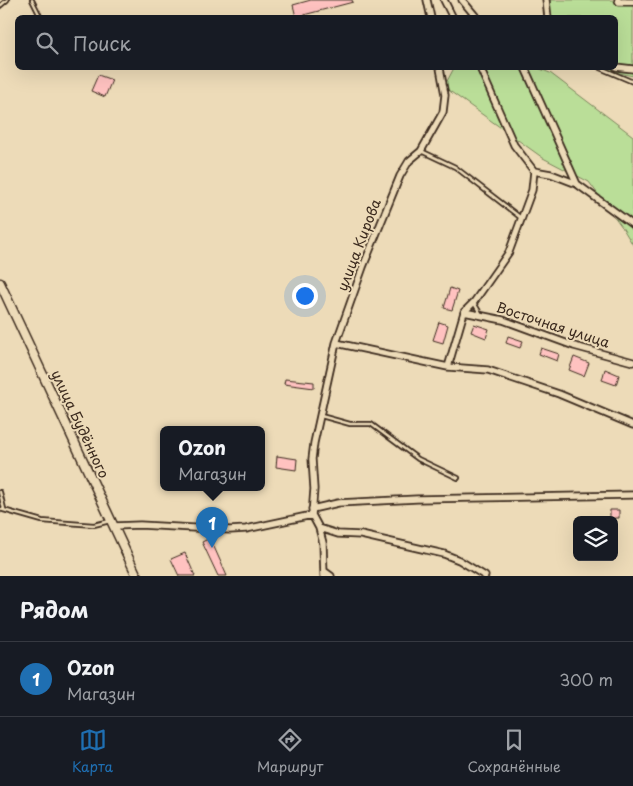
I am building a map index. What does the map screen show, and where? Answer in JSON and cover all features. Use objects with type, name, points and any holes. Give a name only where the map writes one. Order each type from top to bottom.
[{"type":"main road","name":"улица Будённого","points":[[0,283],[138,576]]},
{"type":"street","points":[[427,0],[430,15]]},
{"type":"street","points":[[444,0],[452,15]]},
{"type":"street","points":[[462,0],[475,15]]},
{"type":"street","points":[[546,0],[548,15]]},
{"type":"street","points":[[618,1],[633,2]]},
{"type":"street","points":[[618,67],[633,69]]},
{"type":"street","name":"улица Кирова","points":[[312,512],[314,489],[312,459],[336,343],[363,267],[400,176],[409,161],[421,151],[443,112],[445,95],[440,70]]},
{"type":"street","points":[[481,70],[514,145],[534,171],[551,174],[578,184],[633,225]]},
{"type":"street","points":[[526,70],[578,184]]},
{"type":"street","name":"Восточная улица","points":[[448,367],[464,312],[474,302],[508,252],[532,190],[534,171]]},
{"type":"street","name":"Восточная улица","points":[[464,312],[503,320],[574,346],[633,362]]},
{"type":"street","points":[[336,343],[448,367],[488,370],[559,394],[633,425]]},
{"type":"street","points":[[113,524],[230,530],[246,529],[312,512],[338,503],[417,498],[633,495]]},
{"type":"street","points":[[312,512],[323,543],[324,573],[331,576]]},
{"type":"street","points":[[319,528],[338,534],[361,535],[444,554],[459,560],[485,576]]},
{"type":"lane","points":[[0,6],[7,0]]},
{"type":"lane","points":[[32,0],[40,15]]},
{"type":"lane","points":[[605,70],[633,82]]},
{"type":"lane","points":[[421,151],[455,167],[521,218]]},
{"type":"lane","points":[[474,302],[478,311],[484,316]]},
{"type":"lane","points":[[320,416],[350,424],[370,424],[418,459],[458,478]]},
{"type":"lane","points":[[0,492],[4,509]]},
{"type":"lane","points":[[0,509],[42,521],[94,525],[113,524]]},
{"type":"green space","points":[[549,0],[633,0],[633,76],[606,70],[618,70],[618,15],[549,15]]},
{"type":"green space","points":[[453,70],[543,70],[550,73],[633,136],[633,245],[589,182],[543,158],[444,87]]},
{"type":"building","points":[[311,0],[352,0],[353,2],[304,15],[296,15],[293,5]]},
{"type":"building","points":[[98,75],[112,80],[105,97],[91,91]]},
{"type":"building","points":[[450,288],[458,291],[452,310],[444,308]]},
{"type":"building","points":[[439,322],[448,325],[443,343],[433,340]]},
{"type":"building","points":[[474,324],[489,329],[486,338],[471,332]]},
{"type":"building","points":[[508,336],[523,341],[520,348],[506,343]]},
{"type":"building","points":[[541,348],[559,354],[557,361],[539,354]]},
{"type":"building","points":[[574,357],[589,363],[584,376],[569,370]]},
{"type":"building","points":[[605,369],[619,375],[616,385],[602,380]]},
{"type":"building","points":[[285,379],[314,382],[314,388],[284,384]]},
{"type":"building","points":[[277,456],[297,459],[296,470],[276,467]]},
{"type":"building","points":[[610,510],[619,510],[619,518],[618,516],[610,516]]},
{"type":"building","points":[[210,538],[227,576],[218,576],[202,542]]},
{"type":"building","points":[[185,553],[195,576],[179,576],[171,559]]},
{"type":"place","name":"Ozon","points":[[212,548]]}]
